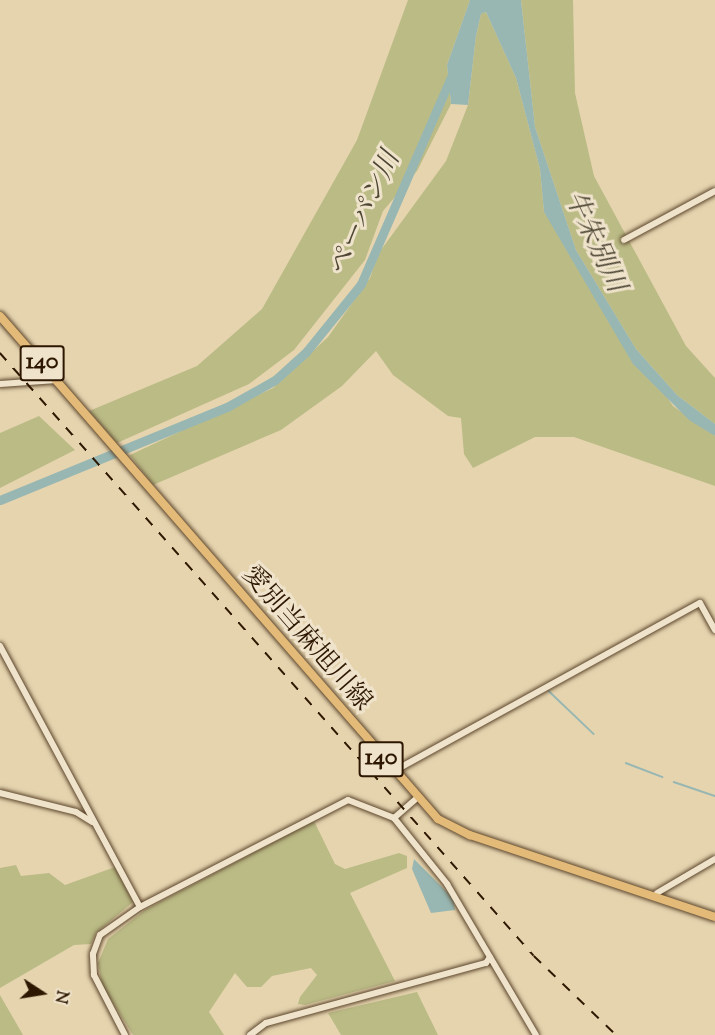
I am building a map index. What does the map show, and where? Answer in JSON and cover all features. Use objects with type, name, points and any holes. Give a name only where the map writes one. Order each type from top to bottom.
[{"type":"main road","name":"愛別当麻旭川線","points":[[0,316],[416,799],[470,835],[657,893],[715,917]]},
{"type":"street","points":[[624,240],[715,190]]},
{"type":"street","points":[[0,384],[57,380]]},
{"type":"street","points":[[393,772],[700,603],[715,630]]},
{"type":"street","points":[[0,646],[92,822],[140,907]]},
{"type":"street","points":[[0,793],[76,812],[92,822]]},
{"type":"street","points":[[394,818],[416,799]]},
{"type":"street","points":[[125,1035],[98,985],[93,954],[112,923],[339,801],[355,800],[394,818],[462,903],[490,957],[536,1035]]},
{"type":"street","points":[[657,893],[715,859]]},
{"type":"street","points":[[250,1035],[266,1023],[486,963],[490,957]]},
{"type":"green space","points":[[408,0],[470,0],[447,65],[451,104],[417,171],[383,211],[365,260],[294,350],[249,384],[117,443],[89,411],[197,366],[262,309],[357,140]]},
{"type":"green space","points":[[521,0],[573,0],[575,93],[594,176],[686,346],[715,378],[715,424],[677,395],[636,349],[576,250],[535,127]]},
{"type":"green space","points":[[486,12],[516,78],[540,169],[544,212],[673,406],[715,436],[715,486],[574,437],[535,437],[473,468],[464,454],[461,418],[448,416],[393,375],[376,351],[342,386],[281,430],[153,485],[130,455],[273,388],[328,337],[370,278],[378,254],[446,161],[468,105],[476,36],[481,14]]},
{"type":"green space","points":[[39,416],[75,450],[0,488],[0,433]]},
{"type":"green space","points":[[314,821],[335,864],[345,869],[399,853],[407,856],[407,868],[350,893],[395,981],[305,1005],[298,1004],[300,997],[317,975],[311,968],[272,976],[261,987],[247,987],[235,973],[209,1012],[224,1035],[133,1035],[102,985],[98,963],[108,939],[145,910]]},
{"type":"green space","points":[[16,865],[21,876],[49,873],[65,885],[115,867],[133,902],[96,933],[91,944],[74,945],[0,988],[0,868]]},
{"type":"green space","points":[[417,992],[438,1035],[341,1035],[328,1013]]},
{"type":"green space","points":[[0,995],[23,1035],[0,1035]]},
{"type":"water","name":"牛朱別川","points":[[470,0],[521,0],[535,127],[576,250],[636,349],[677,395],[715,424],[715,436],[689,420],[633,364],[544,212],[540,169],[516,78],[486,12],[481,14],[476,36],[468,105],[451,104],[447,65]]},
{"type":"water","points":[[414,859],[453,898],[455,910],[431,913],[412,869]]},
{"type":"waterway","name":"ペーパン川","points":[[0,500],[227,407],[275,380],[306,352],[361,284],[455,68]]},
{"type":"waterway","points":[[549,691],[594,734]]},
{"type":"waterway","points":[[626,763],[662,777]]},
{"type":"waterway","points":[[674,782],[715,796]]},
{"type":"railway","points":[[0,353],[534,956],[616,1035]]}]
